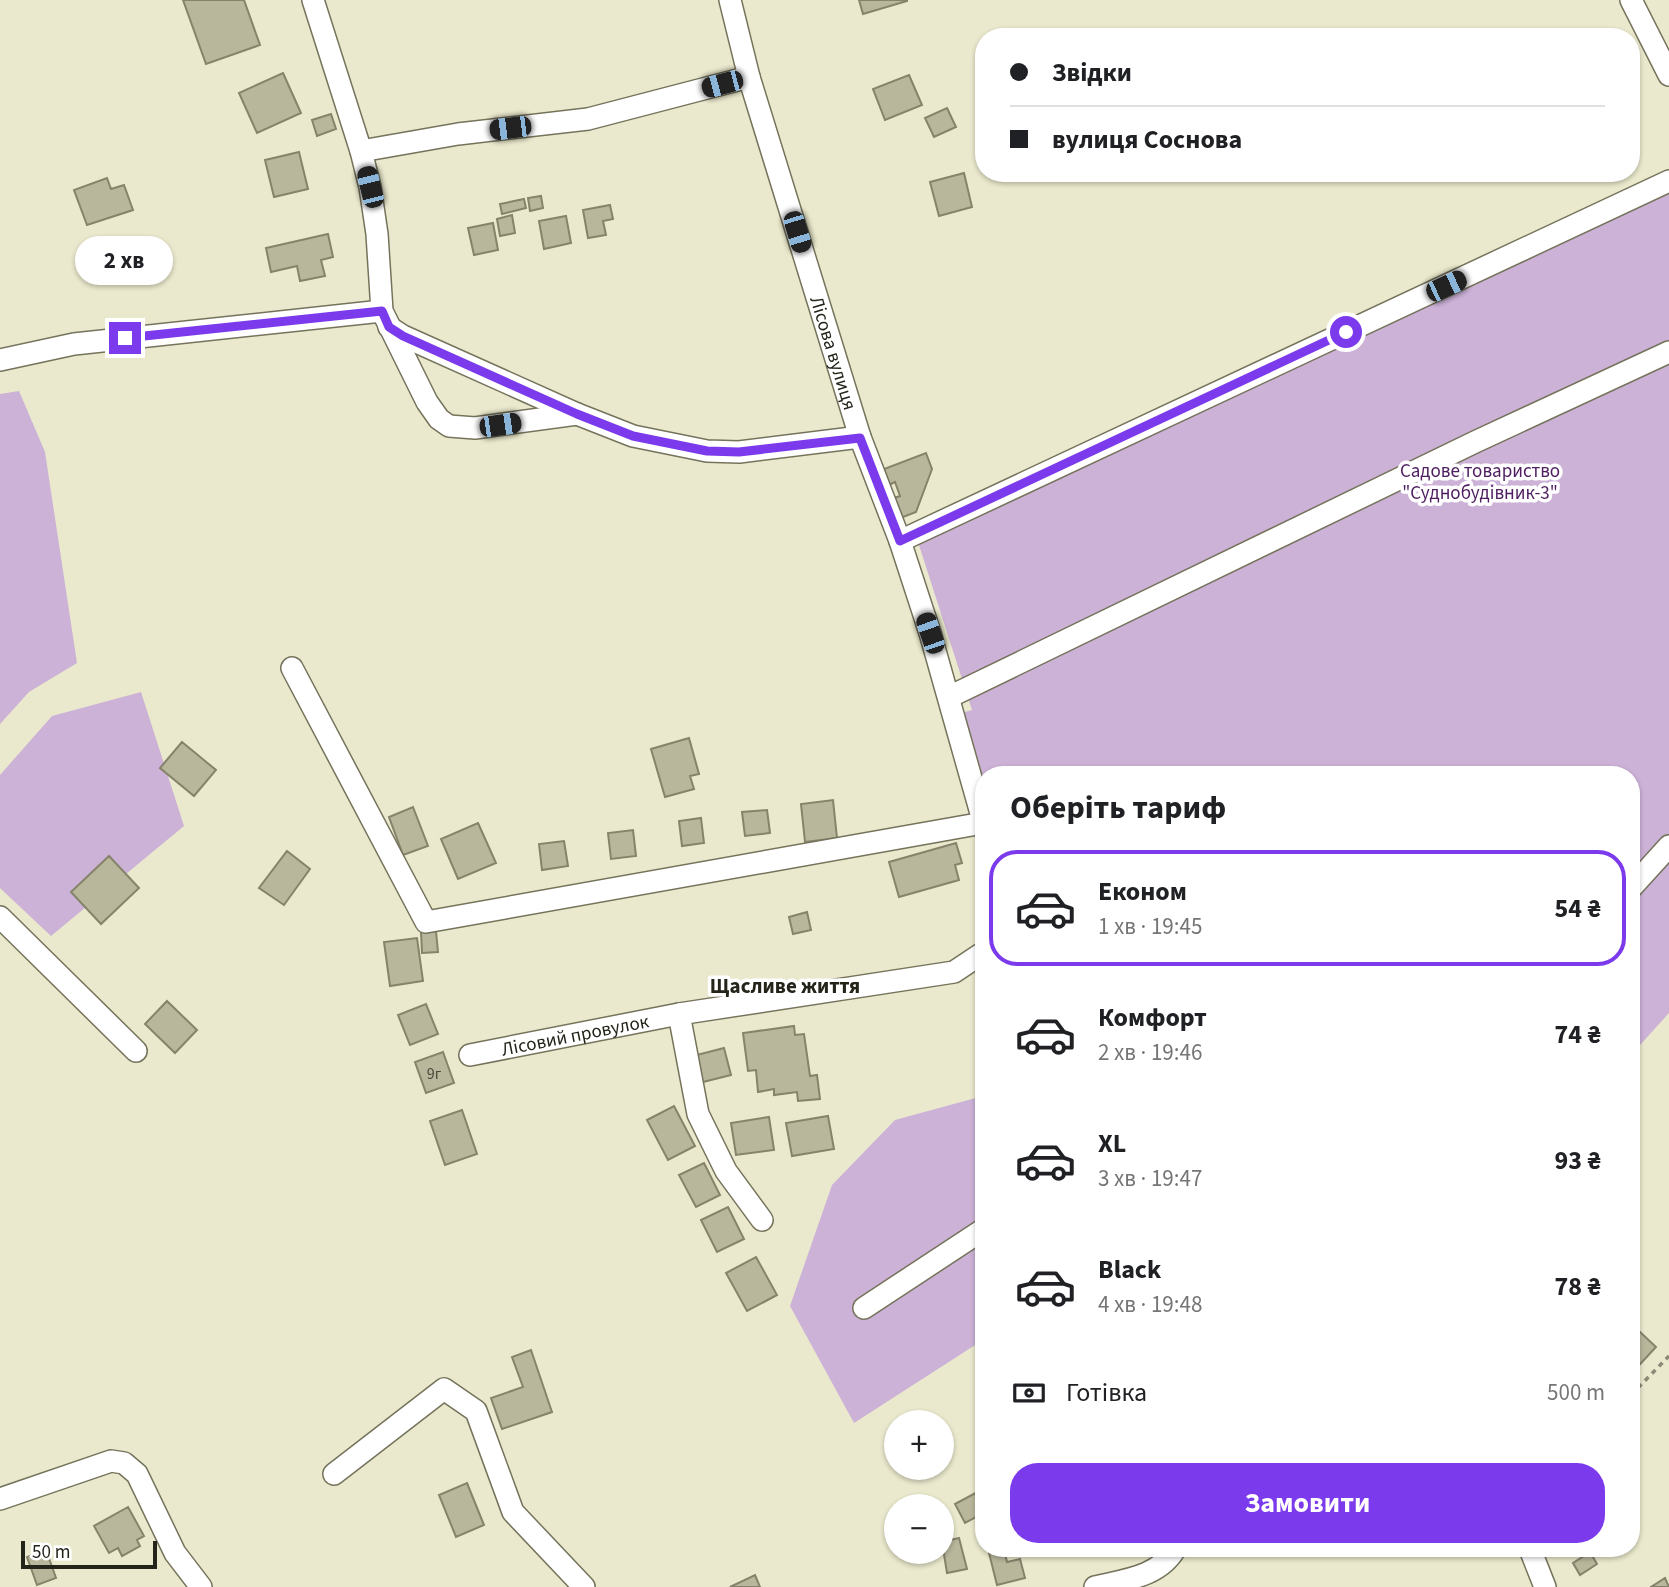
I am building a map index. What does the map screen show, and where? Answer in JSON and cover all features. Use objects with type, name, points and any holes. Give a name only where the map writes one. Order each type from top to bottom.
[{"type":"street","points":[[313,0],[370,187],[386,319],[427,402],[439,419],[449,426],[475,428],[577,414]]},
{"type":"street","name":"Лісова вулиця","points":[[730,0],[749,77],[860,438],[900,541],[949,697],[975,793]]},
{"type":"street","points":[[1631,0],[1669,75]]},
{"type":"street","points":[[361,151],[458,134],[588,119],[749,77]]},
{"type":"street","points":[[900,541],[1669,181]]},
{"type":"street","points":[[0,360],[74,344],[386,319],[403,336],[577,414],[633,436],[707,451],[739,452],[860,438]]},
{"type":"street","points":[[949,697],[1475,442],[1669,352]]},
{"type":"street","points":[[292,668],[416,924],[975,824]]},
{"type":"street","points":[[1640,878],[1669,846]]},
{"type":"street","points":[[0,917],[136,1051]]},
{"type":"street","name":"Лісовий провулок","points":[[470,1055],[679,1014],[954,972],[975,958]]},
{"type":"street","points":[[679,1014],[698,1114],[726,1171],[762,1220]]},
{"type":"street","points":[[864,1308],[975,1235]]},
{"type":"street","points":[[334,1474],[444,1389],[476,1410],[513,1512],[584,1587]]},
{"type":"street","points":[[0,1499],[111,1461],[124,1463],[136,1474],[175,1553],[201,1587]]},
{"type":"street","points":[[1095,1587],[1151,1572],[1170,1557]]},
{"type":"street","points":[[1533,1557],[1545,1587]]},
{"type":"path","points":[[1640,1386],[1669,1356]]},
{"type":"green space","name":"Садове товариство \"Суднобудівник-3\"","points":[[1669,182],[1669,1013],[1640,1045],[1640,766],[976,766],[961,713],[972,710],[918,542]]},
{"type":"green space","points":[[19,391],[45,452],[77,663],[29,692],[0,724],[0,394]]},
{"type":"green space","points":[[141,692],[184,826],[51,936],[0,888],[0,775],[52,716]]},
{"type":"green space","points":[[975,1098],[975,1345],[854,1423],[790,1306],[832,1185],[895,1120]]},
{"type":"building","points":[[183,0],[244,0],[260,45],[206,64]]},
{"type":"building","points":[[859,0],[907,0],[907,1],[863,14]]},
{"type":"building","points":[[283,73],[301,113],[257,133],[239,93]]},
{"type":"building","points":[[909,75],[922,105],[885,120],[873,89]]},
{"type":"building","points":[[947,108],[956,127],[934,137],[925,118]]},
{"type":"building","points":[[331,114],[336,129],[317,136],[312,120]]},
{"type":"building","points":[[299,152],[308,189],[274,197],[265,160]]},
{"type":"building","points":[[964,173],[972,207],[939,216],[930,182]]},
{"type":"building","points":[[107,178],[111,189],[124,185],[133,210],[87,225],[74,190]]},
{"type":"building","points":[[541,196],[543,208],[530,211],[528,198]]},
{"type":"building","points":[[524,199],[526,208],[502,214],[500,204]]},
{"type":"building","points":[[610,205],[613,219],[603,221],[606,235],[588,238],[583,210]]},
{"type":"building","points":[[512,215],[515,233],[500,236],[497,219]]},
{"type":"building","points":[[566,216],[571,243],[544,249],[539,221]]},
{"type":"building","points":[[493,223],[498,250],[474,255],[468,228]]},
{"type":"building","points":[[328,234],[333,257],[321,260],[325,276],[300,281],[297,266],[271,272],[266,248]]},
{"type":"building","points":[[926,453],[932,469],[916,512],[898,519],[891,499],[900,496],[895,482],[889,485],[884,469]]},
{"type":"building","points":[[689,738],[699,774],[690,776],[694,789],[665,797],[651,749]]},
{"type":"building","points":[[182,742],[216,770],[194,796],[160,768]]},
{"type":"building","points":[[833,800],[837,838],[805,842],[801,804]]},
{"type":"building","points":[[413,807],[428,846],[403,855],[389,817]]},
{"type":"building","points":[[767,810],[770,833],[745,836],[742,812]]},
{"type":"building","points":[[701,818],[704,843],[682,846],[679,821]]},
{"type":"building","points":[[478,823],[496,863],[458,879],[441,839]]},
{"type":"building","points":[[633,830],[636,856],[611,859],[608,833]]},
{"type":"building","points":[[564,841],[568,866],[542,870],[539,844]]},
{"type":"building","points":[[956,843],[962,863],[955,865],[959,880],[899,897],[889,862]]},
{"type":"building","points":[[287,851],[310,869],[284,905],[259,888]]},
{"type":"building","points":[[109,856],[139,888],[101,924],[71,892]]},
{"type":"building","points":[[807,912],[811,930],[793,934],[789,917]]},
{"type":"building","points":[[436,931],[438,952],[422,953],[421,932]]},
{"type":"building","points":[[417,938],[423,981],[390,986],[384,942]]},
{"type":"building","points":[[167,1001],[197,1030],[175,1053],[145,1024]]},
{"type":"building","points":[[426,1004],[438,1034],[410,1045],[398,1015]]},
{"type":"building","points":[[794,1026],[795,1035],[804,1034],[810,1076],[817,1075],[820,1099],[798,1101],[797,1092],[774,1095],[774,1089],[758,1092],[756,1070],[748,1071],[743,1033]]},
{"type":"building","points":[[724,1048],[731,1075],[699,1083],[693,1056]]},
{"type":"building","points":[[443,1052],[454,1083],[426,1093],[415,1062]]},
{"type":"building","points":[[674,1106],[695,1146],[668,1160],[647,1120]]},
{"type":"building","points":[[462,1110],[477,1154],[445,1165],[430,1121]]},
{"type":"building","points":[[828,1116],[834,1149],[792,1156],[786,1123]]},
{"type":"building","points":[[769,1117],[774,1150],[736,1155],[731,1123]]},
{"type":"building","points":[[704,1163],[720,1195],[696,1207],[679,1175]]},
{"type":"building","points":[[728,1207],[744,1239],[717,1252],[701,1220]]},
{"type":"building","points":[[756,1257],[777,1295],[747,1311],[726,1273]]},
{"type":"building","points":[[1640,1332],[1656,1347],[1640,1364]]},
{"type":"building","points":[[531,1350],[552,1412],[502,1429],[491,1398],[523,1387],[512,1357]]},
{"type":"building","points":[[467,1483],[484,1525],[456,1537],[439,1495]]},
{"type":"building","points":[[975,1493],[975,1518],[965,1523],[955,1504]]},
{"type":"building","points":[[128,1507],[144,1536],[137,1540],[140,1546],[122,1556],[118,1548],[109,1553],[94,1526]]},
{"type":"building","points":[[959,1538],[967,1569],[947,1573],[946,1564],[954,1564],[954,1539]]},
{"type":"building","points":[[46,1550],[56,1578],[37,1585],[27,1557]]},
{"type":"building","points":[[990,1557],[1006,1557],[1007,1562],[1020,1559],[1025,1578],[997,1585]]},
{"type":"building","points":[[1582,1557],[1593,1557],[1597,1564],[1580,1575],[1573,1563]]},
{"type":"building","points":[[755,1575],[760,1587],[730,1587]]},
{"type":"building","points":[[1665,1578],[1669,1587],[1651,1587]]},
{"type":"district","name":"Щасливе життя","points":[[785,986]]},
{"type":"route","points":[[125,338],[382,311],[389,327],[403,336],[577,414],[633,436],[707,451],[739,452],[860,438],[900,541],[1346,332]]}]
